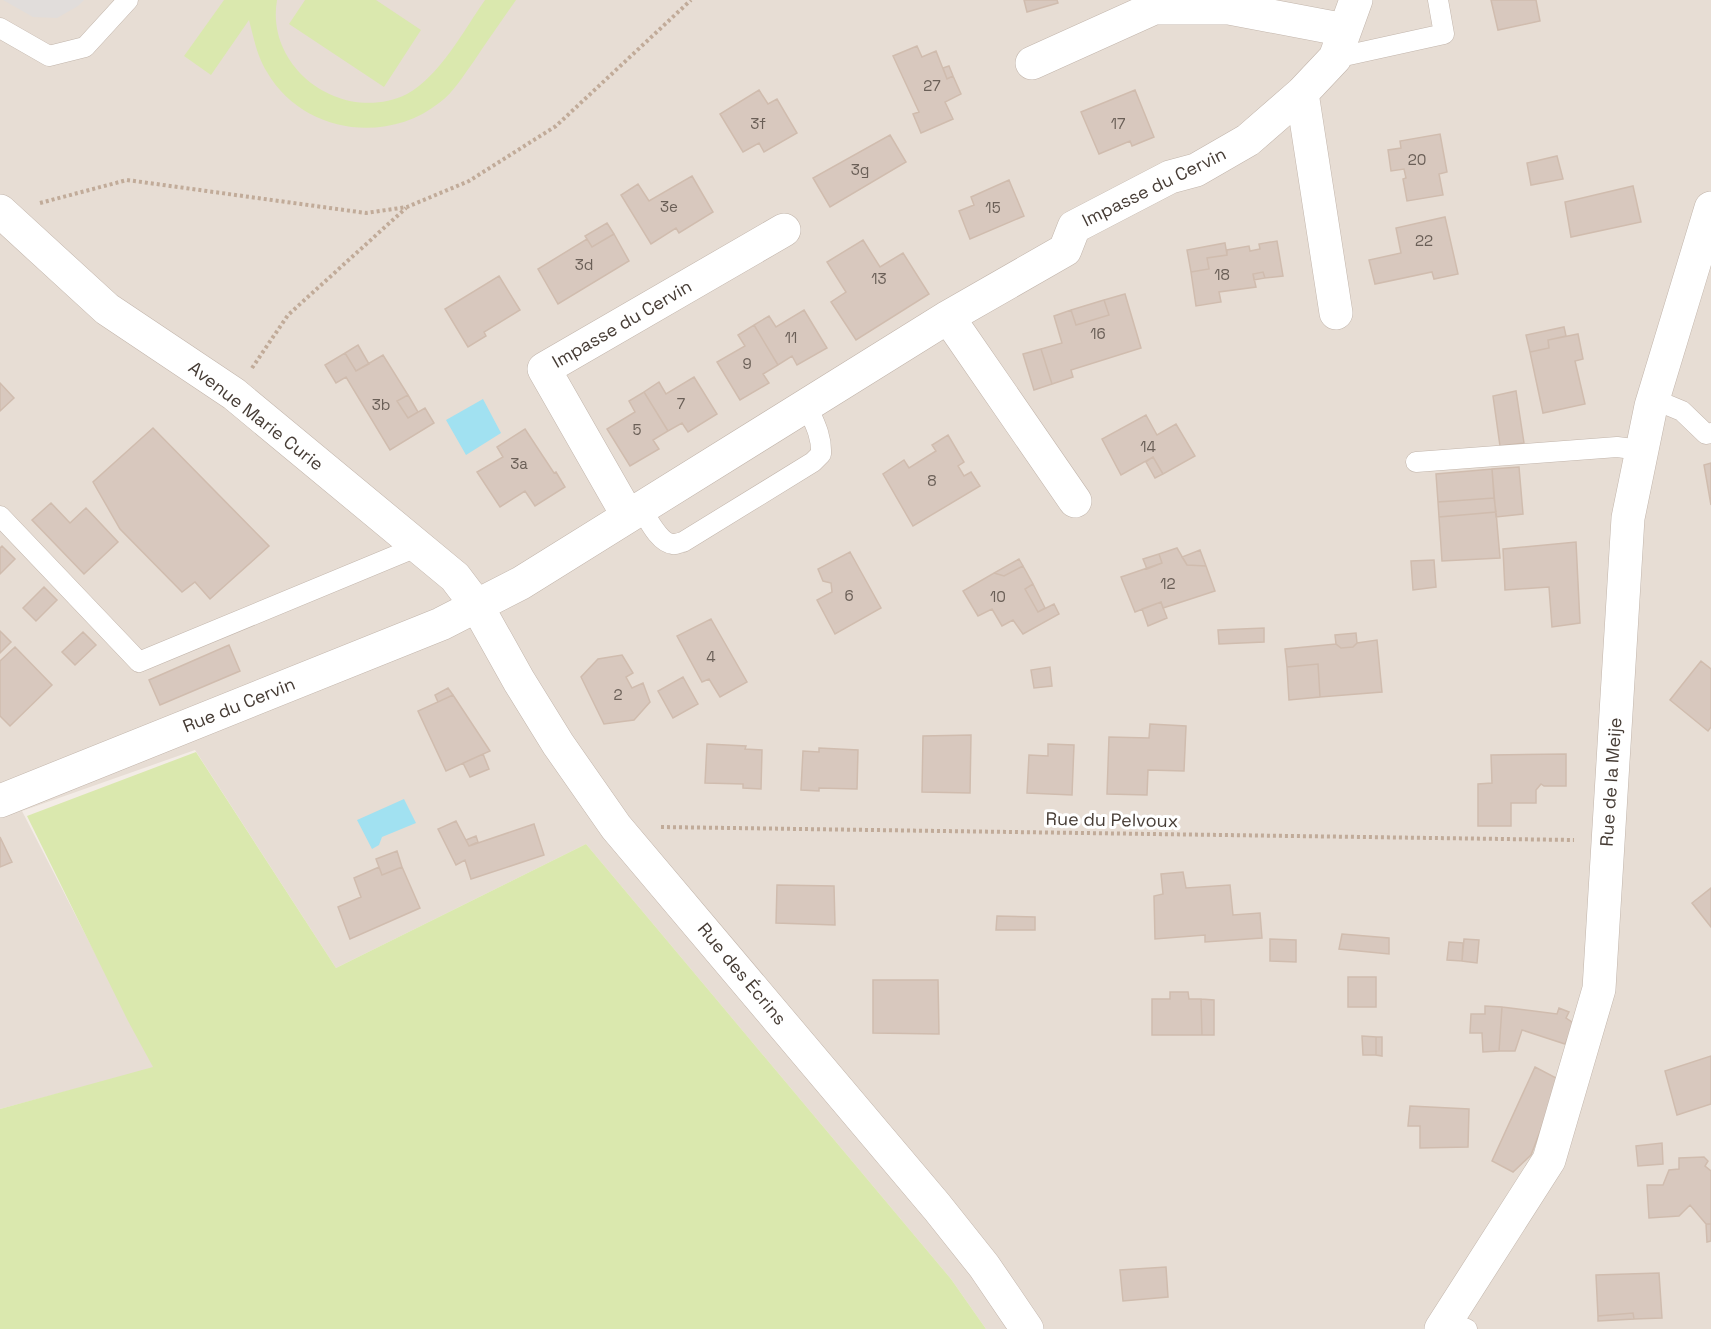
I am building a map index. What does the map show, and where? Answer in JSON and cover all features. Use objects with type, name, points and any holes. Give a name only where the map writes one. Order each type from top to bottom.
[{"type":"street","name":"Impasse du Cervin","points":[[477,606],[521,584],[948,317],[1065,250],[1074,227],[1170,177],[1196,171],[1248,140],[1302,93],[1340,44],[1356,0]]},
{"type":"street","points":[[1032,63],[1154,8],[1229,8],[1340,44]]},
{"type":"street","points":[[1302,93],[1336,313]]},
{"type":"street","name":"Rue de la Meije","points":[[1451,1326],[1549,1160],[1599,989],[1628,518],[1653,399],[1711,208]]},
{"type":"street","name":"Avenue Marie Curie","points":[[1,212],[107,309],[234,394],[419,546],[455,577],[477,606]]},
{"type":"street","name":"Impasse du Cervin","points":[[635,512],[544,369],[784,230]]},
{"type":"street","points":[[948,317],[1075,501]]},
{"type":"street","name":"Rue du Cervin","points":[[0,801],[441,624],[477,606]]},
{"type":"street","name":"Rue des Écrins","points":[[477,606],[558,744],[616,826],[937,1207],[984,1266],[1027,1329]]},
{"type":"lane","points":[[0,28],[49,56],[85,47],[128,0]]},
{"type":"lane","points":[[1340,44],[1444,34],[1438,0]]},
{"type":"lane","points":[[1653,399],[1682,411],[1707,434],[1711,433]]},
{"type":"lane","points":[[635,512],[666,541],[674,544],[683,542],[813,462],[821,454],[822,444],[820,434],[807,406]]},
{"type":"lane","points":[[1416,462],[1617,447],[1641,450]]},
{"type":"lane","points":[[0,516],[139,662],[419,546]]},
{"type":"path","points":[[1,212],[127,180],[366,213],[407,207],[469,182],[556,126],[691,0]]},
{"type":"path","points":[[234,394],[288,315],[407,207]]},
{"type":"path","name":"Rue du Pelvoux","points":[[616,826],[1608,841]]},
{"type":"shaded area","points":[[0,0],[1711,0],[1711,1329],[986,1329],[951,1279],[586,844],[336,968],[195,750],[22,811],[154,1068],[0,1109]]},
{"type":"shaded area","points":[[3,0],[84,0],[57,18],[33,17]]},
{"type":"green space","points":[[224,0],[277,0],[277,25],[283,49],[296,69],[314,85],[335,96],[358,102],[383,102],[407,94],[430,76],[460,38],[485,0],[516,0],[454,89],[444,99],[418,116],[395,124],[371,128],[346,126],[323,120],[301,108],[282,93],[261,60],[249,20],[211,75],[184,56]]},
{"type":"green space","points":[[305,0],[376,0],[421,30],[384,87],[289,24]]},
{"type":"green space","points":[[196,752],[336,968],[586,844],[951,1279],[986,1329],[0,1329],[0,1109],[153,1067],[27,816]]},
{"type":"water","points":[[483,399],[501,433],[466,455],[446,420]]},
{"type":"water","points":[[404,799],[416,823],[382,837],[379,845],[372,849],[357,820]]},
{"type":"building","points":[[1024,0],[1057,0],[1058,3],[1027,12]]},
{"type":"building","points":[[1491,0],[1536,0],[1540,21],[1498,30]]},
{"type":"building","points":[[917,46],[922,57],[936,51],[947,79],[953,76],[961,94],[945,102],[953,119],[921,133],[913,114],[919,112],[893,56]]},
{"type":"building","points":[[949,66],[953,76],[947,79],[943,68]]},
{"type":"building","points":[[759,90],[768,104],[777,99],[797,133],[764,152],[759,143],[743,152],[720,114]]},
{"type":"building","points":[[1135,90],[1154,137],[1132,146],[1130,141],[1099,154],[1081,112]]},
{"type":"building","points":[[1440,134],[1447,172],[1439,174],[1443,195],[1407,201],[1403,179],[1406,178],[1404,169],[1391,171],[1388,150],[1401,148],[1400,141]]},
{"type":"building","points":[[890,135],[906,162],[830,207],[813,178]]},
{"type":"building","points":[[1557,156],[1563,179],[1531,185],[1527,163]]},
{"type":"building","points":[[692,176],[713,212],[679,233],[676,228],[651,244],[621,195],[638,184],[649,201]]},
{"type":"building","points":[[1009,180],[1024,216],[970,239],[959,211],[974,205],[971,197]]},
{"type":"building","points":[[1633,186],[1641,222],[1571,237],[1565,202]]},
{"type":"building","points":[[1445,217],[1458,274],[1434,279],[1432,272],[1375,284],[1369,260],[1401,253],[1396,228]]},
{"type":"building","points":[[607,223],[614,234],[592,247],[585,236]]},
{"type":"building","points":[[614,234],[629,261],[558,304],[538,269],[587,239],[592,247]]},
{"type":"building","points":[[863,240],[880,267],[903,253],[929,294],[856,340],[831,302],[846,292],[827,262]]},
{"type":"building","points":[[1277,241],[1283,276],[1265,278],[1263,272],[1253,274],[1256,287],[1219,292],[1221,302],[1196,306],[1191,272],[1209,269],[1207,258],[1227,255],[1227,250],[1249,246],[1250,251],[1260,249],[1259,244]]},
{"type":"building","points":[[1225,243],[1227,255],[1207,258],[1209,269],[1191,272],[1187,250]]},
{"type":"building","points":[[1263,272],[1265,278],[1254,280],[1253,274]]},
{"type":"building","points":[[499,276],[520,310],[484,332],[486,336],[468,347],[445,309]]},
{"type":"building","points":[[1125,294],[1141,348],[1071,370],[1073,377],[1052,384],[1041,349],[1062,343],[1054,316],[1071,310],[1076,325],[1109,315],[1104,300]]},
{"type":"building","points":[[1104,300],[1109,315],[1076,325],[1071,310]]},
{"type":"building","points":[[804,310],[827,348],[797,365],[792,356],[778,365],[754,325],[769,316],[776,327]]},
{"type":"building","points":[[754,325],[778,365],[763,374],[769,383],[740,400],[717,362],[745,346],[738,335]]},
{"type":"building","points":[[1564,327],[1566,336],[1548,340],[1549,348],[1530,352],[1526,335]]},
{"type":"building","points":[[1578,334],[1583,359],[1575,361],[1585,404],[1543,413],[1530,352],[1549,348],[1548,340]]},
{"type":"building","points":[[358,345],[369,364],[356,371],[345,353]]},
{"type":"building","points":[[1041,349],[1052,384],[1034,390],[1023,354]]},
{"type":"building","points":[[345,353],[356,371],[383,355],[408,395],[397,401],[408,418],[425,408],[434,423],[390,450],[346,377],[336,383],[325,365]]},
{"type":"building","points":[[694,377],[717,414],[688,432],[682,423],[668,431],[644,392],[659,382],[666,394]]},
{"type":"building","points":[[0,383],[14,398],[0,411]]},
{"type":"building","points":[[1516,391],[1524,443],[1500,446],[1493,396]]},
{"type":"building","points":[[644,392],[668,431],[653,440],[659,449],[630,466],[607,429],[635,412],[629,401]]},
{"type":"building","points":[[408,395],[418,412],[408,418],[397,401]]},
{"type":"building","points":[[1146,415],[1157,435],[1176,424],[1195,456],[1163,474],[1153,457],[1121,475],[1102,439]]},
{"type":"building","points":[[153,428],[269,546],[210,599],[195,582],[182,592],[120,529],[93,482]]},
{"type":"building","points":[[525,429],[565,487],[535,506],[525,491],[500,507],[477,472],[503,457],[497,447]]},
{"type":"building","points":[[948,435],[964,462],[958,466],[964,476],[971,472],[980,486],[913,526],[883,474],[904,460],[909,468],[936,451],[932,445]]},
{"type":"building","points":[[1153,457],[1163,474],[1155,478],[1146,462]]},
{"type":"building","points":[[1711,463],[1711,505],[1704,465]]},
{"type":"building","points":[[1519,467],[1523,514],[1496,517],[1492,469]]},
{"type":"building","points":[[1492,469],[1494,498],[1438,502],[1436,474]]},
{"type":"building","points":[[1494,498],[1496,512],[1439,517],[1438,502]]},
{"type":"building","points":[[51,503],[70,523],[86,508],[118,542],[84,574],[32,520]]},
{"type":"building","points":[[1496,512],[1500,558],[1442,561],[1439,517]]},
{"type":"building","points":[[1576,542],[1580,623],[1552,627],[1549,587],[1505,590],[1503,549]]},
{"type":"building","points":[[2,546],[15,559],[0,574],[0,548]]},
{"type":"building","points":[[1177,548],[1187,565],[1206,566],[1215,591],[1163,608],[1161,602],[1135,612],[1121,577],[1162,563],[1159,554]]},
{"type":"building","points":[[1200,550],[1206,566],[1187,565],[1182,557]]},
{"type":"building","points":[[850,552],[881,608],[835,634],[817,600],[832,592],[831,583],[823,581],[818,569]]},
{"type":"building","points":[[1159,554],[1162,563],[1147,569],[1143,559]]},
{"type":"building","points":[[1019,559],[1023,566],[1004,576],[994,573]]},
{"type":"building","points":[[1434,560],[1436,587],[1413,590],[1411,561]]},
{"type":"building","points":[[1023,566],[1033,584],[1025,589],[1038,612],[1054,604],[1059,614],[1023,634],[1013,620],[1002,626],[992,609],[978,616],[963,591],[994,573],[1004,576]]},
{"type":"building","points":[[1033,584],[1045,608],[1038,612],[1025,589]]},
{"type":"building","points":[[44,587],[57,600],[36,621],[23,608]]},
{"type":"building","points":[[1161,602],[1167,618],[1148,626],[1142,609]]},
{"type":"building","points":[[711,619],[747,682],[720,697],[709,679],[702,682],[677,636]]},
{"type":"building","points":[[1264,628],[1264,642],[1219,644],[1218,630]]},
{"type":"building","points":[[0,631],[11,642],[0,653]]},
{"type":"building","points":[[83,632],[96,645],[75,665],[62,652]]},
{"type":"building","points":[[1356,633],[1357,643],[1353,647],[1341,648],[1336,644],[1335,635]]},
{"type":"building","points":[[1377,640],[1382,692],[1320,697],[1318,664],[1287,667],[1285,649],[1336,644],[1341,648],[1353,647],[1357,643]]},
{"type":"building","points":[[229,645],[240,671],[160,705],[149,680]]},
{"type":"building","points":[[15,647],[52,685],[10,726],[0,716],[0,661]]},
{"type":"building","points":[[622,655],[633,673],[626,677],[632,688],[643,683],[650,702],[634,720],[604,724],[581,677],[598,659]]},
{"type":"building","points":[[1701,661],[1711,669],[1711,727],[1708,731],[1670,700]]},
{"type":"building","points":[[1318,664],[1320,697],[1289,700],[1287,667]]},
{"type":"building","points":[[1050,667],[1052,686],[1034,688],[1031,670]]},
{"type":"building","points":[[683,677],[698,704],[673,718],[658,691]]},
{"type":"building","points":[[448,688],[453,695],[438,702],[435,695]]},
{"type":"building","points":[[453,695],[490,751],[446,771],[418,711]]},
{"type":"building","points":[[1150,724],[1186,726],[1184,771],[1148,770],[1147,795],[1107,794],[1109,737],[1149,738]]},
{"type":"building","points":[[971,735],[970,793],[922,792],[923,736]]},
{"type":"building","points":[[707,744],[746,746],[745,749],[762,750],[761,789],[743,788],[743,784],[705,783]]},
{"type":"building","points":[[1048,744],[1074,745],[1072,795],[1027,793],[1029,755],[1048,756]]},
{"type":"building","points":[[819,748],[858,750],[857,789],[801,790],[803,751],[819,752]]},
{"type":"building","points":[[483,754],[489,769],[470,777],[463,763]]},
{"type":"building","points":[[1566,754],[1566,786],[1541,784],[1536,790],[1536,803],[1511,803],[1511,826],[1478,826],[1478,784],[1492,783],[1491,755]]},
{"type":"building","points":[[456,821],[469,846],[534,824],[544,855],[471,879],[465,860],[456,865],[438,829]]},
{"type":"building","points":[[476,836],[478,842],[469,846],[466,840]]},
{"type":"building","points":[[0,837],[12,862],[0,867]]},
{"type":"building","points":[[397,851],[402,867],[382,875],[376,859]]},
{"type":"building","points":[[379,867],[382,875],[402,867],[420,908],[350,939],[338,907],[361,897],[354,878]]},
{"type":"building","points":[[1183,872],[1186,888],[1230,885],[1233,915],[1260,913],[1262,938],[1205,942],[1205,935],[1155,939],[1154,896],[1163,894],[1161,874]]},
{"type":"building","points":[[777,885],[834,886],[835,925],[776,923]]},
{"type":"building","points":[[1711,888],[1711,927],[1692,903]]},
{"type":"building","points":[[997,916],[1035,917],[1035,930],[996,930]]},
{"type":"building","points":[[1342,934],[1389,938],[1389,954],[1339,949]]},
{"type":"building","points":[[1270,939],[1296,940],[1296,962],[1270,961]]},
{"type":"building","points":[[1464,939],[1479,940],[1477,963],[1462,961]]},
{"type":"building","points":[[1449,942],[1463,943],[1462,961],[1447,960]]},
{"type":"building","points":[[1348,977],[1376,977],[1376,1007],[1348,1007]]},
{"type":"building","points":[[873,980],[938,980],[939,1034],[873,1033]]},
{"type":"building","points":[[1170,992],[1188,992],[1189,999],[1201,999],[1202,1035],[1152,1035],[1152,999],[1170,999]]},
{"type":"building","points":[[1201,999],[1214,1000],[1214,1035],[1202,1035]]},
{"type":"building","points":[[1485,1006],[1502,1007],[1499,1051],[1483,1052],[1482,1033],[1470,1033],[1471,1014],[1485,1014]]},
{"type":"building","points":[[1502,1007],[1557,1014],[1559,1008],[1569,1012],[1566,1018],[1575,1024],[1565,1044],[1522,1030],[1515,1051],[1499,1051]]},
{"type":"building","points":[[1362,1036],[1376,1037],[1376,1055],[1363,1055]]},
{"type":"building","points":[[1376,1037],[1382,1037],[1382,1056],[1376,1055]]},
{"type":"building","points":[[1711,1056],[1711,1104],[1677,1115],[1665,1071]]},
{"type":"building","points":[[1535,1067],[1560,1080],[1531,1155],[1513,1172],[1492,1161]]},
{"type":"building","points":[[1410,1106],[1469,1109],[1468,1147],[1420,1148],[1420,1126],[1408,1126]]},
{"type":"building","points":[[1662,1143],[1663,1164],[1638,1166],[1636,1146]]},
{"type":"building","points":[[1704,1157],[1708,1161],[1705,1166],[1711,1171],[1711,1224],[1706,1224],[1690,1205],[1679,1216],[1649,1218],[1647,1185],[1663,1185],[1669,1170],[1679,1169],[1679,1158]]},
{"type":"building","points":[[1706,1224],[1711,1224],[1711,1241],[1707,1242]]},
{"type":"building","points":[[1166,1267],[1168,1297],[1123,1301],[1120,1270]]},
{"type":"building","points":[[1659,1273],[1662,1318],[1634,1319],[1633,1313],[1598,1316],[1596,1275]]},
{"type":"building","points":[[1633,1313],[1634,1319],[1598,1321],[1598,1316]]}]
